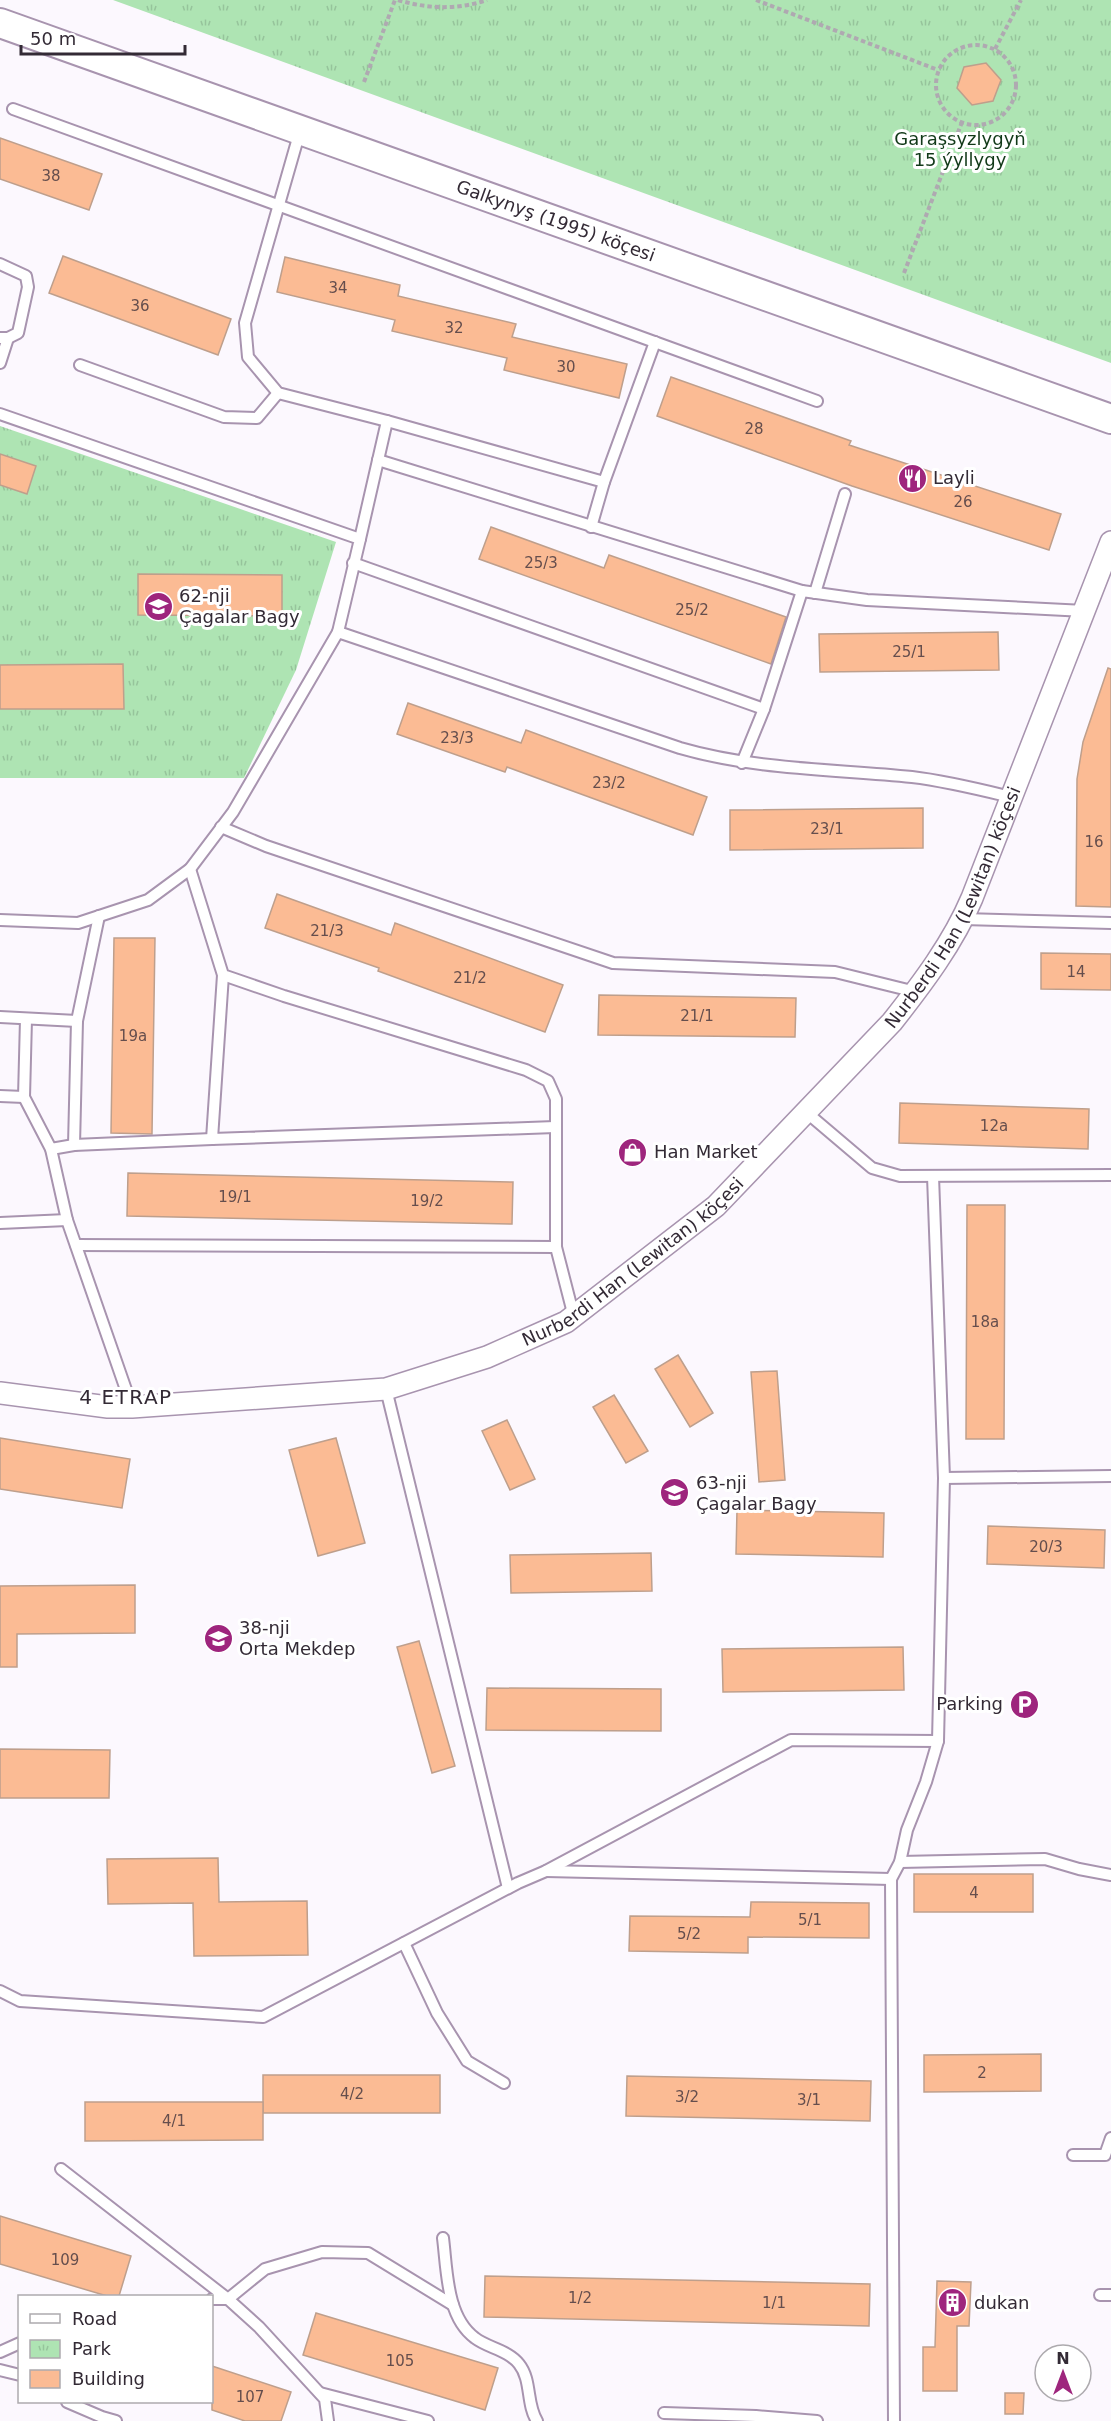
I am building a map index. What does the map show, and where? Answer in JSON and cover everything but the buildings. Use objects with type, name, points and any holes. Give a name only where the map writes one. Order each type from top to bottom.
[{"type":"main road","name":"Galkynyş (1995) köçesi","points":[[0,8],[1111,400]]},
{"type":"main road","name":"Galkynyş (1995) köçesi","points":[[0,23],[1111,419]]},
{"type":"street","name":"Nurberdi Han (Lewitan) köçesi","points":[[0,1393],[108,1407],[132,1407],[386,1389],[487,1356],[574,1317],[716,1206],[892,1022],[916,992],[963,920],[1111,542]]},
{"type":"lane","points":[[13,109],[817,401]]},
{"type":"lane","points":[[301,130],[245,323],[248,357],[278,393],[604,482]]},
{"type":"lane","points":[[0,264],[26,276],[28,287],[18,333],[4,338],[0,363]]},
{"type":"lane","points":[[591,526],[604,482],[655,342]]},
{"type":"lane","points":[[80,365],[224,417],[257,418],[278,393]]},
{"type":"lane","points":[[0,414],[360,539]]},
{"type":"lane","points":[[0,920],[78,923],[148,900],[190,869],[233,812],[338,632],[387,421]]},
{"type":"lane","points":[[378,460],[802,591],[867,600],[1085,610]]},
{"type":"lane","points":[[815,593],[845,494]]},
{"type":"lane","points":[[353,563],[764,709]]},
{"type":"lane","points":[[742,763],[764,709],[802,591]]},
{"type":"lane","points":[[338,632],[680,748],[742,763],[912,777],[961,785],[1011,797]]},
{"type":"lane","points":[[221,827],[266,846],[613,963],[835,972],[916,992]]},
{"type":"lane","points":[[190,869],[223,975],[212,1138]]},
{"type":"lane","points":[[74,1145],[77,1021],[99,916]]},
{"type":"lane","points":[[963,920],[1111,923]]},
{"type":"lane","points":[[223,975],[526,1070],[548,1081],[556,1099],[556,1247],[574,1317]]},
{"type":"lane","points":[[0,1017],[77,1021]]},
{"type":"lane","points":[[26,1019],[24,1097],[51,1149],[67,1220],[132,1407]]},
{"type":"lane","points":[[0,1096],[24,1097]]},
{"type":"lane","points":[[806,1112],[872,1168],[900,1176],[1111,1175]]},
{"type":"lane","points":[[51,1149],[74,1145],[212,1138],[555,1127]]},
{"type":"lane","points":[[894,2421],[891,1879],[900,1862],[908,1830],[938,1742],[944,1478],[933,1176]]},
{"type":"lane","points":[[0,1223],[67,1220]]},
{"type":"lane","points":[[76,1245],[556,1247]]},
{"type":"lane","points":[[386,1389],[508,1888]]},
{"type":"lane","points":[[944,1478],[1111,1476]]},
{"type":"lane","points":[[0,1997],[20,2001],[263,2017],[508,1888],[546,1871],[791,1740],[938,1742]]},
{"type":"lane","points":[[900,1862],[1045,1859],[1111,1875]]},
{"type":"lane","points":[[546,1871],[891,1879]]},
{"type":"lane","points":[[404,1943],[437,2013],[467,2061],[504,2083]]},
{"type":"lane","points":[[0,1991],[20,2001]]},
{"type":"lane","points":[[1073,2155],[1105,2155],[1111,2138]]},
{"type":"lane","points":[[61,2169],[228,2299],[259,2327],[306,2375],[325,2399],[328,2421]]},
{"type":"lane","points":[[443,2238],[453,2305],[464,2327],[475,2338],[499,2349],[518,2363],[527,2382],[532,2411],[537,2421]]},
{"type":"lane","points":[[213,2299],[228,2299],[265,2269],[322,2252],[368,2253],[453,2305]]},
{"type":"lane","points":[[0,2352],[18,2344]]},
{"type":"lane","points":[[0,2370],[18,2374]]},
{"type":"lane","points":[[320,2393],[428,2421]]},
{"type":"lane","points":[[69,2403],[102,2418],[116,2421]]},
{"type":"lane","points":[[664,2413],[756,2416],[817,2421]]},
{"type":"path","points":[[364,81],[397,0],[440,8],[487,0]]},
{"type":"path","points":[[756,0],[938,70]]},
{"type":"path","points":[[995,49],[1021,0]]},
{"type":"path","points":[[984,45],[995,49],[1004,56],[1016,76],[1014,99],[1001,117],[980,125],[962,122],[948,114],[941,105],[936,82],[938,70],[943,61],[961,47],[984,45]]},
{"type":"path","points":[[904,273],[962,122]]},
{"type":"green space","name":"Garaşsyzlygyň 15 ýyllygy","points":[[113,0],[1111,0],[1111,363]]},
{"type":"green space","name":"62-nji Çagalar Bagy","points":[[0,426],[336,542],[296,670],[244,778],[0,778]]},
{"type":"place","name":"Layli","points":[[912,478]]},
{"type":"place","name":"62-nji Çagalar Bagy","points":[[158,606]]},
{"type":"place","name":"Han Market","points":[[633,1152]]},
{"type":"place","name":"63-nji Çagalar Bagy","points":[[675,1493]]},
{"type":"place","name":"38-nji Orta Mekdep","points":[[218,1638]]},
{"type":"place","name":"Parking","points":[[1024,1704]]},
{"type":"place","name":"dukan","points":[[953,2303]]},
{"type":"district","name":"4 ETRAP","points":[[126,1397]]}]
